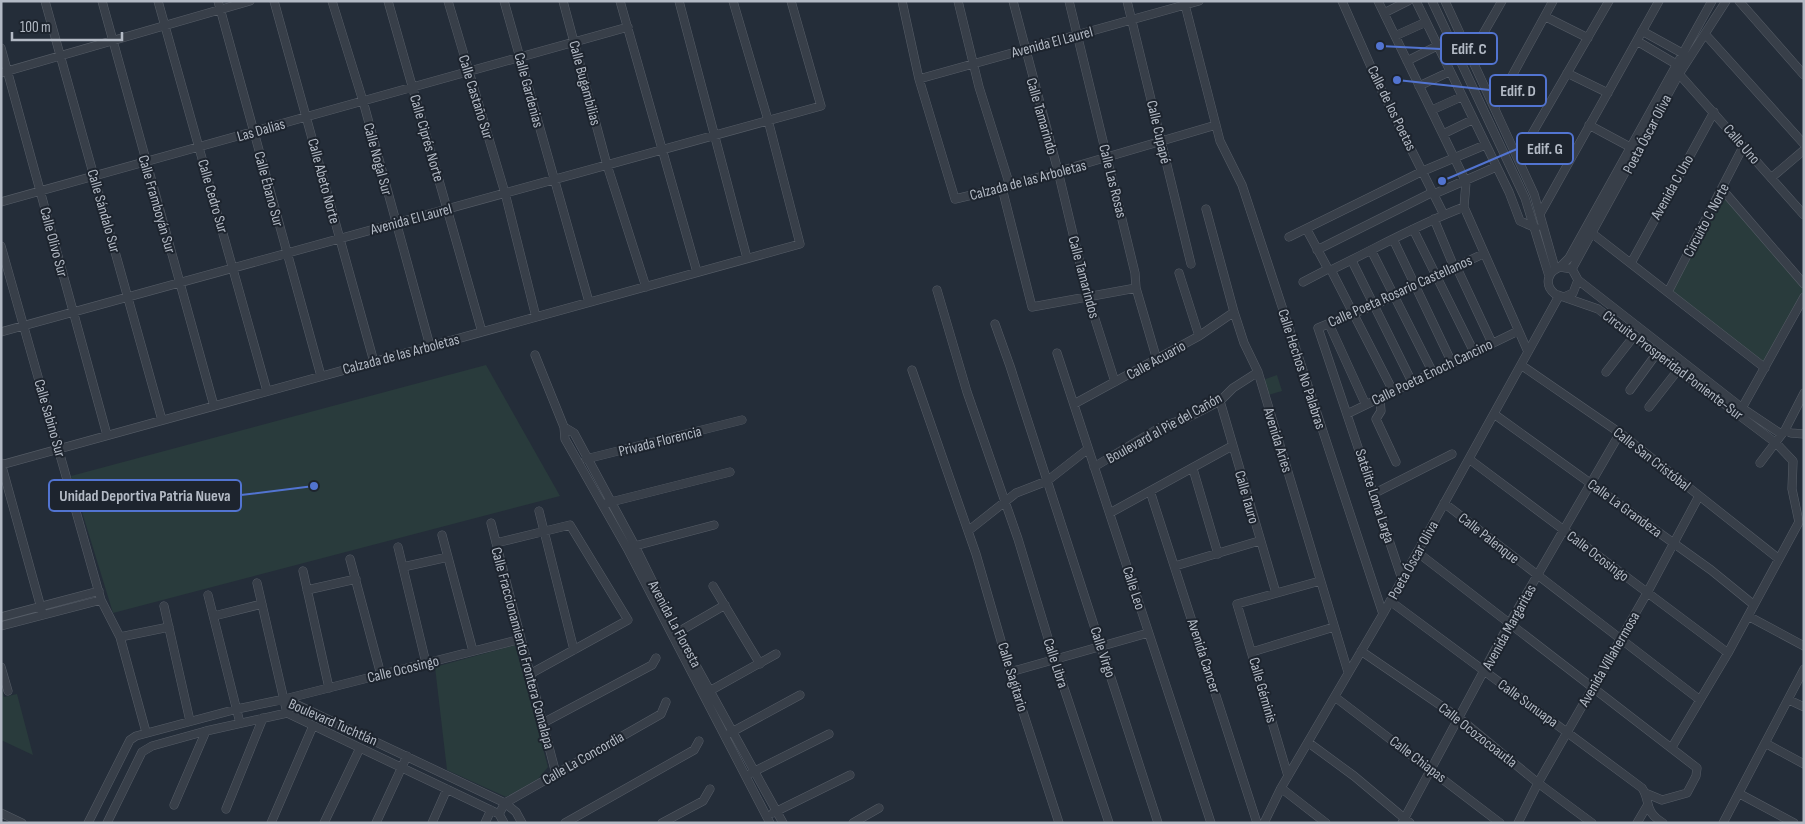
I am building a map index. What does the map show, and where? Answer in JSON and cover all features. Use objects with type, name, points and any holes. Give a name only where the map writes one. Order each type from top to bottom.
[{"type":"street","name":"Calle Sándalo Sur","points":[[45,1],[162,420]]},
{"type":"street","name":"Calle Framboyán Sur","points":[[102,1],[214,406]]},
{"type":"street","name":"Calle Cedro Sur","points":[[158,1],[267,391]]},
{"type":"street","name":"Calle Ébano Sur","points":[[218,1],[320,376]]},
{"type":"street","points":[[4,72],[250,1]]},
{"type":"street","name":"Calle Abeto Norte","points":[[274,1],[374,362]]},
{"type":"street","name":"Calle Nogal Sur","points":[[332,1],[363,101],[430,346]]},
{"type":"street","name":"Calle Ciprés Norte","points":[[388,1],[482,332]]},
{"type":"street","name":"Calle Castaño Sur","points":[[448,1],[505,193],[536,317]]},
{"type":"street","name":"Calle Gardenias","points":[[504,1],[588,302]]},
{"type":"street","name":"Calle Bugambilias","points":[[563,1],[607,165],[646,287]]},
{"type":"street","points":[[620,1],[697,272]]},
{"type":"street","points":[[679,1],[747,258]]},
{"type":"street","points":[[733,1],[768,120]]},
{"type":"street","name":"Avenida El Laurel","points":[[1,332],[821,106],[791,1]]},
{"type":"street","points":[[902,1],[919,79]]},
{"type":"street","points":[[958,1],[1006,187],[1032,307],[1136,288]]},
{"type":"street","name":"Calle Tamarindo","points":[[1013,1],[1024,49],[1058,171]]},
{"type":"street","name":"Calle Las Rosas","points":[[1069,1],[1135,273],[1136,288],[1157,360]]},
{"type":"street","name":"Calle Cupapé","points":[[1128,1],[1190,264]]},
{"type":"street","name":"Avenida El Laurel","points":[[919,79],[1077,36],[1184,3],[1199,1]]},
{"type":"street","name":"Calle de los Poetas","points":[[1342,1],[1379,85],[1444,214]]},
{"type":"street","points":[[1378,1],[1466,182],[1464,207],[1483,254],[1528,352]]},
{"type":"street","points":[[1384,13],[1408,1]]},
{"type":"street","points":[[1416,1],[1472,120],[1509,192],[1520,221],[1536,228]]},
{"type":"street","points":[[1432,1],[1512,168],[1536,228],[1548,276],[1548,286],[1562,296],[1573,293],[1578,280],[1572,269],[1558,268],[1548,276]]},
{"type":"street","points":[[1471,56],[1502,1]]},
{"type":"street","points":[[1495,107],[1546,17],[1553,1]]},
{"type":"street","points":[[1518,158],[1609,1]]},
{"type":"street","points":[[1540,214],[1660,1]]},
{"type":"street","name":"Poeta Óscar Oliva","points":[[1558,268],[1569,258],[1712,1]]},
{"type":"street","name":"Poeta Óscar Oliva","points":[[1572,269],[1680,74],[1726,1]]},
{"type":"street","points":[[1739,1],[1804,76]]},
{"type":"street","points":[[1446,2],[1518,158],[1540,214],[1558,268]]},
{"type":"street","name":"Calle Hechos No Palabras","points":[[1184,3],[1220,141],[1242,185],[1383,614]]},
{"type":"street","points":[[1546,17],[1588,38]]},
{"type":"street","points":[[1395,36],[1426,22]]},
{"type":"street","name":"Las Dalias","points":[[1,202],[628,27]]},
{"type":"street","points":[[1642,31],[1682,53]]},
{"type":"street","points":[[1705,34],[1804,144]]},
{"type":"street","points":[[1637,41],[1676,64]]},
{"type":"street","points":[[1407,61],[1437,46]]},
{"type":"street","name":"Calle Olivo Sur","points":[[1,48],[4,72],[40,191],[107,436]]},
{"type":"street","points":[[1419,86],[1449,72]]},
{"type":"street","points":[[1567,73],[1608,93]]},
{"type":"street","name":"Calle Uno","points":[[1680,74],[1804,215]]},
{"type":"street","name":"Calzada de las Arboletas","points":[[919,79],[955,199],[1006,187],[1216,125]]},
{"type":"street","points":[[1432,110],[1461,97]]},
{"type":"street","name":"Avenida C Uno","points":[[1631,263],[1714,112]]},
{"type":"street","name":"Calzada de las Arboletas","points":[[1,464],[800,244],[768,120]]},
{"type":"street","points":[[1443,134],[1472,120]]},
{"type":"street","points":[[1589,125],[1630,147]]},
{"type":"street","points":[[1289,237],[1308,230],[1423,171],[1485,145]]},
{"type":"street","name":"Circuito C Norte","points":[[1668,292],[1722,191],[1743,147]]},
{"type":"street","points":[[1771,178],[1804,150]]},
{"type":"street","points":[[1317,250],[1433,193],[1466,182],[1496,167]]},
{"type":"street","name":"Calle Tamarindos","points":[[1058,171],[1088,297],[1115,382]]},
{"type":"street","points":[[1722,191],[1727,194],[1804,284]]},
{"type":"street","points":[[1303,282],[1352,261],[1444,214],[1464,207]]},
{"type":"street","name":"Avenida Aries","points":[[1206,209],[1234,312],[1258,372],[1348,672]]},
{"type":"street","points":[[1434,219],[1492,343]]},
{"type":"street","points":[[1413,229],[1474,352]]},
{"type":"street","points":[[1308,230],[1394,391]]},
{"type":"street","points":[[1593,234],[1765,368]]},
{"type":"street","points":[[1393,239],[1452,363]]},
{"type":"street","name":"Calle Sabino Sur","points":[[1,246],[101,600],[120,637],[146,732]]},
{"type":"street","points":[[1371,250],[1432,372]]},
{"type":"street","name":"Calle Poeta Rosario Castellanos","points":[[1318,328],[1374,305],[1483,254]]},
{"type":"street","points":[[1352,261],[1412,382]]},
{"type":"street","points":[[1179,273],[1199,336]]},
{"type":"street","name":"Circuito Prosperidad Poniente-Sur","points":[[1578,280],[1742,408],[1783,432]]},
{"type":"street","name":"Calle Libra","points":[[937,290],[967,392],[1110,823]]},
{"type":"street","name":"Poeta Óscar Oliva","points":[[1264,823],[1280,788],[1309,743],[1383,614],[1521,364],[1562,296]]},
{"type":"street","name":"Circuito Prosperidad Poniente-Sur","points":[[1562,296],[1598,309],[1776,443],[1792,461],[1792,488],[1801,523]]},
{"type":"street","points":[[1742,408],[1804,297]]},
{"type":"street","name":"Calle Acuario","points":[[1074,404],[1199,336],[1234,312]]},
{"type":"street","name":"Calle Virgo","points":[[995,324],[1158,823]]},
{"type":"street","points":[[1329,324],[1365,404]]},
{"type":"street","name":"Satélite Loma Larga","points":[[1318,328],[1375,493],[1402,579]]},
{"type":"street","name":"Calle Poeta Enoch Cancino","points":[[1347,414],[1518,331]]},
{"type":"street","points":[[1606,372],[1634,336]]},
{"type":"street","name":"Calle Leo","points":[[1057,353],[1211,823]]},
{"type":"street","points":[[1630,390],[1657,353]]},
{"type":"street","name":"Avenida La Floresta","points":[[535,354],[564,427],[565,439],[650,586],[675,634],[702,695],[769,820]]},
{"type":"street","name":"Calle San Cristóbal","points":[[1521,364],[1620,433],[1779,559]]},
{"type":"street","name":"Calle Sagitario","points":[[912,370],[968,531],[1010,672],[1060,823]]},
{"type":"street","points":[[1649,407],[1678,370]]},
{"type":"street","name":"Boulevard al Pie del Cañón","points":[[1094,467],[1159,428],[1189,417],[1220,401],[1233,388],[1258,372]]},
{"type":"street","points":[[1760,463],[1783,432],[1804,393]]},
{"type":"street","points":[[1380,399],[1381,411],[1376,420],[1396,462]]},
{"type":"street","name":"Calle Tauro","points":[[1220,401],[1259,541],[1276,593]]},
{"type":"street","name":"Calle La Grandeza","points":[[1494,414],[1592,483],[1754,605]]},
{"type":"street","name":"Privada Florencia","points":[[579,461],[742,420]]},
{"type":"street","name":"Avenida La Floresta","points":[[564,427],[574,433],[612,502],[635,546],[650,586]]},
{"type":"street","points":[[1783,432],[1804,434]]},
{"type":"street","name":"Avenida Margaritas","points":[[1405,821],[1509,624],[1620,433]]},
{"type":"street","points":[[1110,513],[1232,446]]},
{"type":"street","name":"Boulevard al Pie del Cañón","points":[[968,531],[1027,487],[1047,481],[1088,449]]},
{"type":"street","points":[[1375,493],[1452,454]]},
{"type":"street","name":"Calle Ocosingo","points":[[1469,459],[1728,653]]},
{"type":"street","points":[[1,464],[43,615]]},
{"type":"street","points":[[1193,468],[1218,554]]},
{"type":"street","points":[[603,504],[730,472]]},
{"type":"street","name":"Avenida Cancer","points":[[1150,491],[1257,823]]},
{"type":"street","name":"Avenida Villahermosa","points":[[1518,823],[1538,783],[1647,593],[1699,496]]},
{"type":"street","name":"Calle Palenque","points":[[1444,503],[1700,700]]},
{"type":"street","points":[[539,511],[574,650]]},
{"type":"street","name":"Calle Fraccionamiento Frontera Comalapa","points":[[491,523],[556,774]]},
{"type":"street","points":[[1672,747],[1728,653],[1779,559],[1801,523]]},
{"type":"street","points":[[496,543],[570,525],[628,620],[530,674]]},
{"type":"street","points":[[627,548],[714,525]]},
{"type":"street","points":[[442,535],[473,651]]},
{"type":"street","points":[[1175,566],[1259,541]]},
{"type":"street","points":[[398,547],[426,663]]},
{"type":"street","points":[[1417,552],[1697,768],[1696,776],[1686,793],[1662,800],[1644,790]]},
{"type":"street","points":[[403,567],[448,556]]},
{"type":"street","points":[[350,559],[381,675]]},
{"type":"street","points":[[303,571],[329,688]]},
{"type":"street","points":[[307,590],[356,580]]},
{"type":"street","points":[[1276,593],[1320,581]]},
{"type":"street","points":[[256,582],[287,713]]},
{"type":"street","points":[[713,586],[760,664]]},
{"type":"street","points":[[1,616],[99,592]]},
{"type":"street","name":"Calle Géminis","points":[[1276,593],[1237,604],[1288,776]]},
{"type":"street","points":[[208,595],[240,723]]},
{"type":"street","points":[[1,626],[101,600]]},
{"type":"street","name":"Calle Sunuapa","points":[[1390,601],[1644,790]]},
{"type":"street","points":[[214,616],[262,604]]},
{"type":"street","points":[[675,634],[725,605]]},
{"type":"street","points":[[164,606],[190,721]]},
{"type":"street","points":[[1748,616],[1804,646]]},
{"type":"street","points":[[120,637],[169,627]]},
{"type":"street","points":[[1252,652],[1334,627]]},
{"type":"street","points":[[1010,672],[1054,658],[1148,633]]},
{"type":"street","name":"Avenida La Floresta","points":[[675,634],[711,692],[783,823]]},
{"type":"street","name":"Calle Ocosingo","points":[[285,699],[521,639]]},
{"type":"street","name":"Calle Ocozocoautla","points":[[1361,651],[1460,718],[1538,783],[1592,823]]},
{"type":"street","points":[[702,695],[711,692],[776,654]]},
{"type":"street","points":[[543,723],[652,665],[656,658]]},
{"type":"street","points":[[1,667],[8,691]]},
{"type":"street","points":[[1723,823],[1740,794],[1804,669]]},
{"type":"street","points":[[723,734],[732,732],[800,695]]},
{"type":"street","name":"Calle Chiapas","points":[[1335,697],[1432,768],[1500,823]]},
{"type":"street","name":"Boulevard Tuchtlán","points":[[88,823],[130,740],[146,732],[285,699],[505,804],[516,812],[522,823]]},
{"type":"street","points":[[1789,700],[1804,707]]},
{"type":"street","name":"Calle La Concordia","points":[[499,814],[505,804],[661,714],[666,702]]},
{"type":"street","name":"Boulevard Tuchtlán","points":[[107,823],[142,752],[152,746],[206,731],[287,713],[499,814]]},
{"type":"street","points":[[226,808],[263,718]]},
{"type":"street","points":[[271,823],[313,726]]},
{"type":"street","points":[[174,805],[206,731]]},
{"type":"street","points":[[744,776],[829,734]]},
{"type":"street","points":[[565,823],[694,750],[699,741]]},
{"type":"street","points":[[1309,743],[1354,776],[1405,821]]},
{"type":"street","points":[[1765,743],[1804,764]]},
{"type":"street","points":[[324,823],[360,748]]},
{"type":"street","points":[[376,823],[407,756]]},
{"type":"street","points":[[769,820],[776,811],[850,775]]},
{"type":"street","points":[[1280,788],[1326,823]]},
{"type":"street","points":[[432,823],[447,789]]},
{"type":"street","points":[[662,823],[703,801],[710,789]]},
{"type":"street","points":[[1644,790],[1647,806],[1664,823]]},
{"type":"street","points":[[1740,794],[1794,823]]},
{"type":"street","points":[[102,796],[117,803]]},
{"type":"street","points":[[1637,823],[1647,806]]},
{"type":"street","points":[[853,823],[879,808]]},
{"type":"street","points":[[484,823],[490,810]]},
{"type":"street","points":[[1,813],[22,823]]},
{"type":"street","points":[[499,814],[504,823]]},
{"type":"shaded area","points":[[1721,195],[1726,197],[1804,288],[1804,293],[1764,365],[1672,292]]},
{"type":"shaded area","points":[[486,365],[560,496],[113,613],[71,476]]},
{"type":"shaded area","points":[[1277,375],[1282,391],[1268,395],[1263,380]]},
{"type":"shaded area","points":[[515,645],[548,767],[538,779],[506,797],[447,770],[435,667]]},
{"type":"shaded area","points":[[1,685],[4,697],[17,694],[33,755],[1,740]]},
{"type":"place","name":"Edif. C","points":[[1380,46]]},
{"type":"place","name":"Edif. D","points":[[1397,80]]},
{"type":"place","name":"Edif. G","points":[[1442,181]]},
{"type":"place","name":"Unidad Deportiva Patria Nueva","points":[[314,486]]}]
